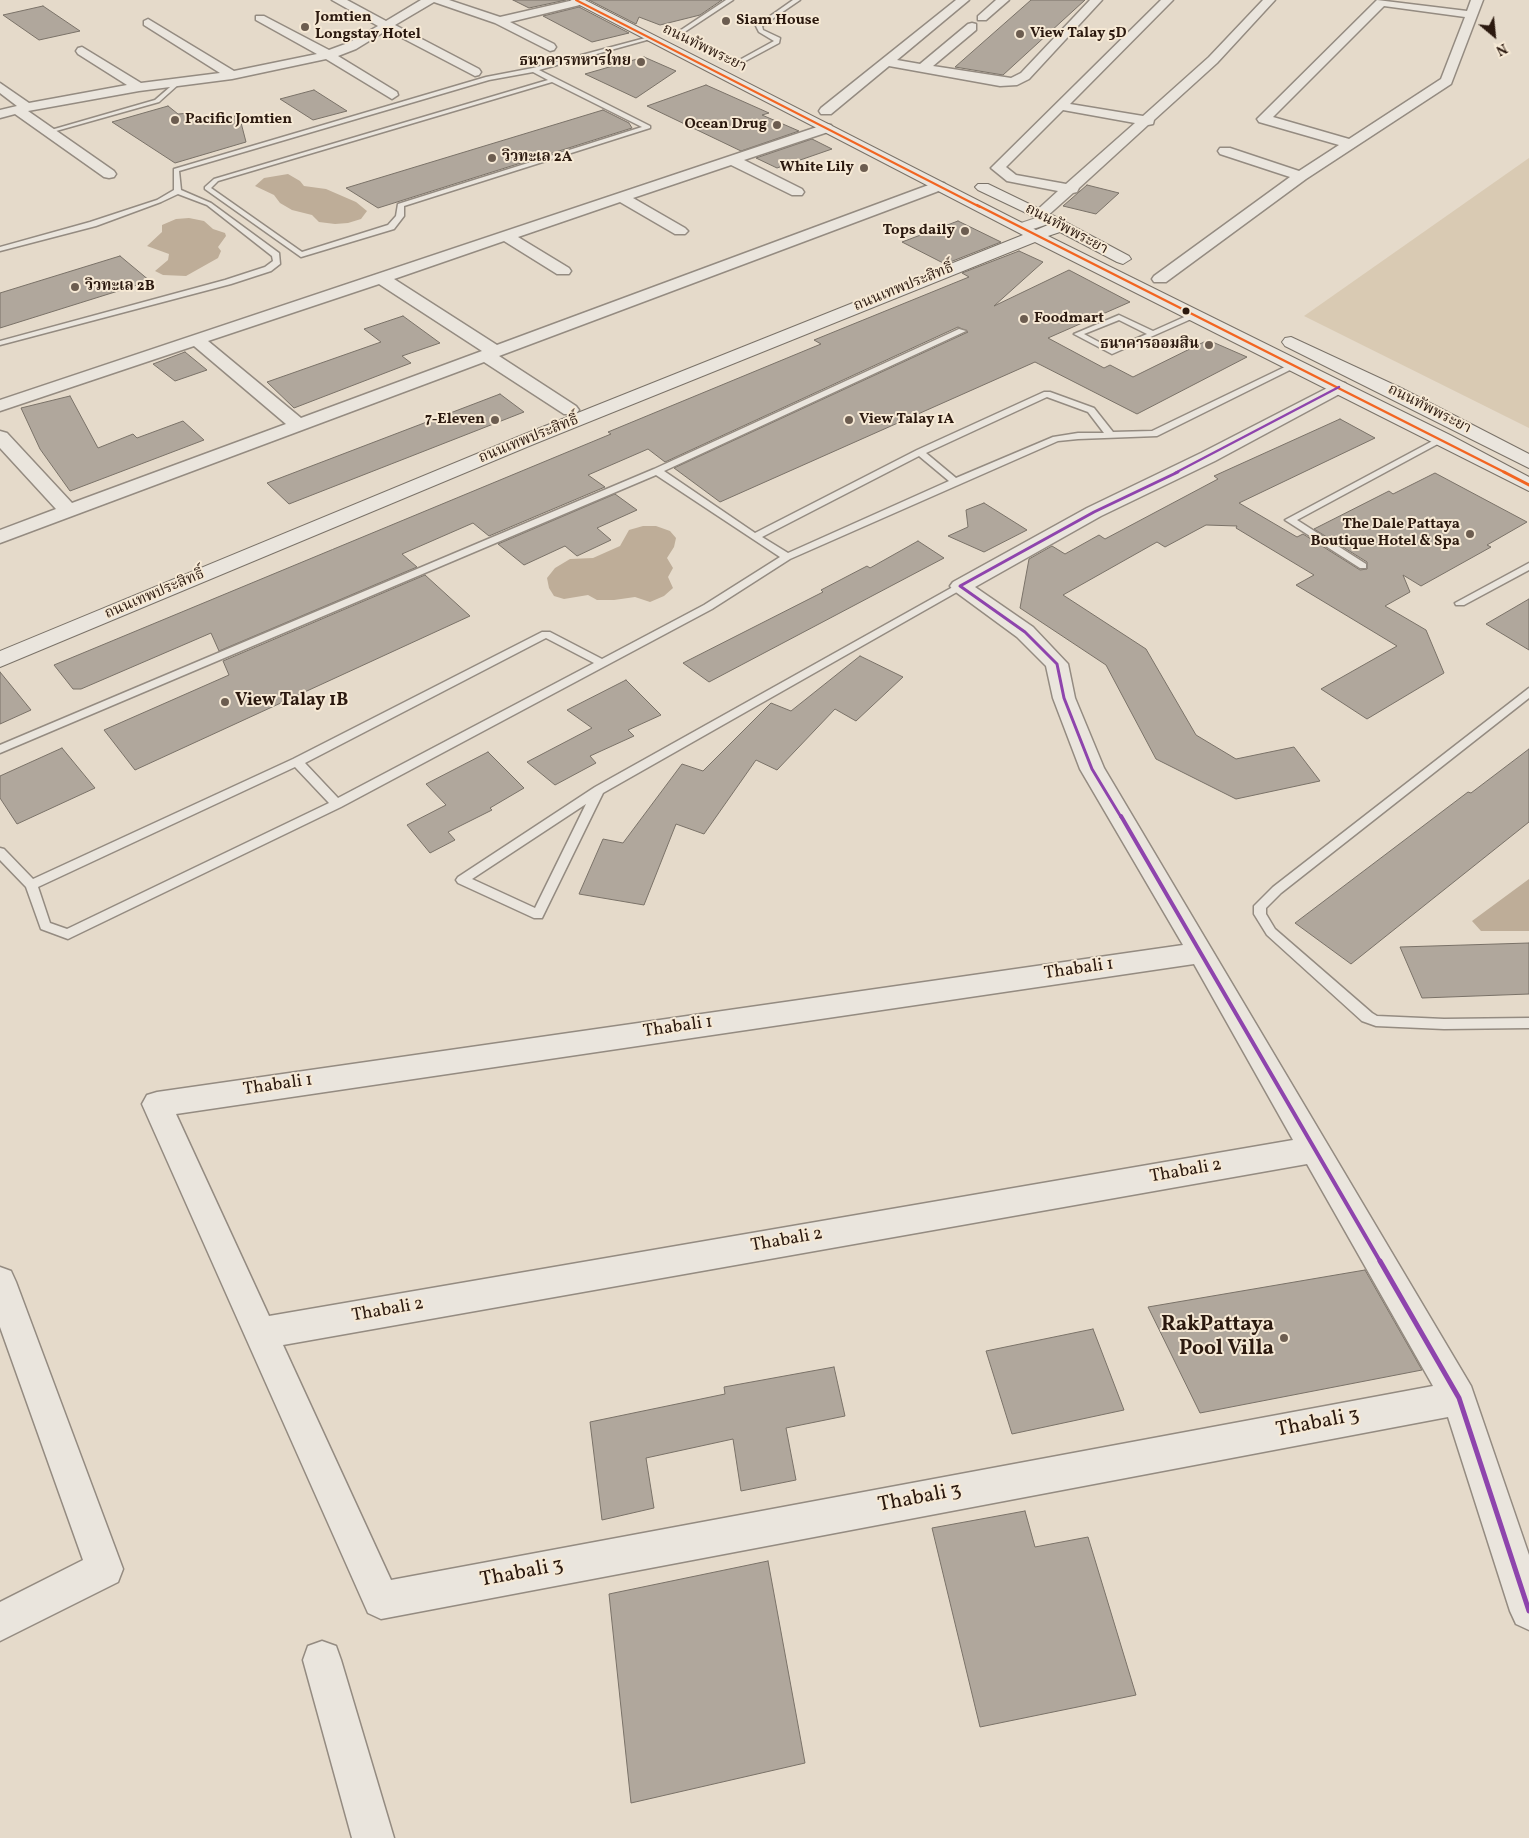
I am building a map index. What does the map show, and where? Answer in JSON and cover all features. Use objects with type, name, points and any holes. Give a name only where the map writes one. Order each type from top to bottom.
[{"type":"main road","name":"ถนนทัพพระยา","points":[[602,0],[692,44]]},
{"type":"main road","name":"ถนนทัพพระยา","points":[[582,1],[1028,232],[1443,439],[1529,485]]},
{"type":"main road","name":"ถนนทัพพระยา","points":[[731,62],[752,72]]},
{"type":"main road","points":[[822,109],[842,119]]},
{"type":"main road","name":"ถนนทัพพระยา","points":[[968,181],[1049,220],[1186,292]]},
{"type":"main road","name":"ถนนเทพประสิทธิ์","points":[[0,660],[1028,232],[1049,220]]},
{"type":"main road","name":"ถนนเทพประสิทธิ์","points":[[0,644],[570,410],[1028,232]]},
{"type":"main road","name":"ถนนทัพพระยา","points":[[1273,333],[1394,392],[1529,462]]},
{"type":"street","points":[[338,0],[474,72]]},
{"type":"street","points":[[0,114],[22,108],[139,87],[232,75],[328,55],[352,46],[429,0]]},
{"type":"street","points":[[438,0],[499,21],[550,47]]},
{"type":"street","points":[[822,109],[888,62],[963,0]]},
{"type":"street","points":[[982,18],[1003,0]]},
{"type":"street","points":[[888,62],[1000,82],[1018,80],[1096,0]]},
{"type":"street","points":[[1072,189],[1012,178],[998,168],[1167,0]]},
{"type":"street","points":[[1049,220],[1072,189],[1213,60],[1269,0]]},
{"type":"street","points":[[1160,279],[1301,176],[1447,81],[1477,0]]},
{"type":"street","points":[[499,21],[582,1]]},
{"type":"street","points":[[1351,144],[1264,119],[1381,2],[1472,14]]},
{"type":"street","points":[[260,18],[328,55],[392,95]]},
{"type":"street","points":[[148,23],[232,75]]},
{"type":"street","points":[[923,68],[972,27]]},
{"type":"street","points":[[82,51],[139,87]]},
{"type":"street","points":[[0,87],[47,132],[109,174]]},
{"type":"street","points":[[1061,106],[1148,121]]},
{"type":"street","points":[[0,406],[826,128]]},
{"type":"street","points":[[1225,151],[1301,176]]},
{"type":"street","points":[[732,160],[797,192]]},
{"type":"street","points":[[0,537],[939,186]]},
{"type":"street","points":[[621,197],[680,230]]},
{"type":"street","points":[[504,235],[564,271]]},
{"type":"street","points":[[380,277],[570,410]]},
{"type":"street","points":[[195,339],[299,426]]},
{"type":"street","points":[[1339,387],[1208,457],[1094,512],[960,586],[1025,632],[1057,664],[1064,698],[1092,769],[1142,851],[1459,1398],[1529,1611]]},
{"type":"street","points":[[0,437],[68,511]]},
{"type":"street","name":"Thabali 1","points":[[260,1333],[157,1104],[1200,953]]},
{"type":"street","name":"Thabali 2","points":[[260,1333],[1315,1149]]},
{"type":"street","points":[[0,1282],[105,1569],[0,1622]]},
{"type":"street","name":"Thabali 3","points":[[260,1333],[381,1600],[1459,1398]]},
{"type":"street","points":[[322,1660],[373,1838]]},
{"type":"lane","points":[[675,36],[730,0]]},
{"type":"lane","points":[[731,62],[778,42],[778,39],[761,30],[759,26],[797,0]]},
{"type":"lane","points":[[178,191],[176,170],[488,78],[534,70],[652,38]]},
{"type":"lane","points":[[534,70],[648,126],[400,205],[400,216],[390,227],[301,255],[208,188],[216,180],[553,80]]},
{"type":"lane","points":[[47,132],[157,100],[177,83]]},
{"type":"lane","points":[[0,249],[116,218],[178,191],[209,204],[276,255],[277,262],[258,273],[220,285],[0,343]]},
{"type":"lane","points":[[1153,334],[1119,317],[1078,334],[1112,352],[1153,334],[1194,316]]},
{"type":"lane","points":[[0,749],[657,471],[962,330]]},
{"type":"lane","points":[[0,852],[31,885],[45,926],[68,934],[337,804],[708,607],[786,558],[955,482],[1056,440],[1110,435],[1154,434],[1296,365]]},
{"type":"lane","points":[[755,537],[920,452],[1047,394],[1091,410],[1110,435]]},
{"type":"lane","points":[[1363,566],[1290,520],[1443,439]]},
{"type":"lane","points":[[920,452],[955,482]]},
{"type":"lane","points":[[657,471],[786,558]]},
{"type":"lane","points":[[1460,603],[1529,566]]},
{"type":"lane","points":[[599,790],[538,915],[462,880],[599,790],[960,586]]},
{"type":"lane","points":[[31,885],[297,762],[546,634],[603,664]]},
{"type":"lane","points":[[1529,692],[1277,890],[1260,906],[1260,914],[1271,932],[1341,996],[1367,1017],[1376,1021],[1388,1023],[1529,1023]]},
{"type":"lane","points":[[297,762],[337,804]]},
{"type":"shaded area","points":[[1529,158],[1529,428],[1304,316]]},
{"type":"shaded area","points":[[288,174],[300,181],[304,186],[326,189],[356,202],[367,211],[361,219],[348,223],[319,222],[312,215],[292,210],[280,203],[274,195],[255,186],[264,178]]},
{"type":"shaded area","points":[[189,218],[204,221],[213,229],[225,233],[226,236],[218,247],[221,251],[218,258],[186,276],[163,275],[155,271],[168,260],[169,254],[147,246],[162,232],[162,225],[176,219]]},
{"type":"shaded area","points":[[643,526],[656,526],[670,531],[676,538],[674,547],[667,558],[673,568],[668,577],[673,588],[664,596],[650,602],[635,597],[597,600],[588,595],[564,599],[554,596],[549,588],[547,578],[555,568],[570,559],[593,558],[620,546],[629,530]]},
{"type":"shaded area","points":[[1529,879],[1529,931],[1481,931],[1472,921]]},
{"type":"building","points":[[513,0],[566,0],[529,8]]},
{"type":"building","points":[[589,0],[722,0],[700,15],[660,25],[639,17],[636,24]]},
{"type":"building","name":"View Talay 5D","points":[[1031,0],[1085,0],[1003,75],[955,67]]},
{"type":"building","points":[[43,6],[80,31],[39,40],[3,15]]},
{"type":"building","points":[[579,7],[629,33],[592,42],[543,16]]},
{"type":"building","points":[[644,57],[676,71],[636,98],[585,74]]},
{"type":"building","points":[[706,85],[769,113],[762,115],[799,131],[741,151],[647,106]]},
{"type":"building","points":[[314,90],[347,111],[313,120],[280,99]]},
{"type":"building","points":[[168,106],[178,114],[191,113],[208,123],[239,115],[246,142],[175,163],[112,122]]},
{"type":"building","name":"วิวทะเล 2A","points":[[603,110],[629,123],[632,128],[378,208],[346,188]]},
{"type":"building","points":[[812,139],[832,149],[777,168],[756,158]]},
{"type":"building","points":[[1087,185],[1119,193],[1096,214],[1063,206]]},
{"type":"building","points":[[958,221],[1001,242],[945,264],[902,242]]},
{"type":"building","points":[[1019,251],[1043,262],[994,306],[1069,270],[1130,302],[1048,338],[1104,368],[1110,365],[1133,377],[1208,340],[1247,357],[1137,414],[1035,362],[720,502],[674,468],[968,332],[958,327],[665,462],[648,449],[588,475],[605,487],[489,536],[473,523],[402,554],[417,567],[219,651],[211,633],[81,689],[73,689],[54,665],[611,434],[608,432],[821,344],[814,340],[969,277],[962,273]]},
{"type":"building","name":"วิวทะเล 2B","points":[[120,256],[150,281],[0,328],[0,293]]},
{"type":"building","points":[[403,316],[440,343],[402,356],[411,363],[294,408],[267,382],[381,342],[364,329]]},
{"type":"building","points":[[185,352],[207,370],[175,381],[153,364]]},
{"type":"building","points":[[500,394],[524,412],[289,504],[267,483]]},
{"type":"building","points":[[70,396],[98,448],[133,434],[137,438],[183,421],[204,440],[70,491],[40,449],[21,408]]},
{"type":"building","points":[[1340,419],[1375,438],[1239,503],[1297,537],[1303,534],[1360,570],[1367,569],[1367,562],[1314,529],[1389,491],[1393,494],[1435,473],[1527,522],[1487,545],[1491,547],[1421,586],[1403,575],[1410,592],[1385,606],[1426,630],[1444,673],[1367,719],[1321,689],[1397,646],[1296,585],[1314,575],[1236,528],[1237,526],[1206,525],[1165,547],[1157,542],[1063,595],[1146,649],[1196,735],[1236,759],[1294,747],[1320,781],[1236,799],[1156,759],[1106,665],[1020,608],[1029,559],[1052,546],[1065,554],[1099,535],[1105,539],[1218,479],[1214,476]]},
{"type":"building","points":[[615,494],[637,510],[597,528],[611,540],[577,556],[565,546],[524,565],[498,544]]},
{"type":"building","points":[[984,503],[1027,530],[984,552],[948,536],[968,527],[966,510]]},
{"type":"building","points":[[918,541],[944,558],[709,682],[683,663],[823,592],[821,590],[867,566],[870,568]]},
{"type":"building","name":"View Talay 1B","points":[[425,575],[470,616],[135,770],[104,730],[229,675],[223,661]]},
{"type":"building","points":[[1529,599],[1529,650],[1486,624]]},
{"type":"building","points":[[860,656],[903,677],[856,721],[835,709],[777,770],[756,760],[704,834],[676,824],[644,905],[579,894],[603,839],[623,843],[682,764],[703,771],[771,703],[791,711]]},
{"type":"building","points":[[0,672],[31,710],[0,724]]},
{"type":"building","points":[[626,680],[661,715],[628,730],[634,736],[590,756],[596,763],[555,785],[527,762],[592,728],[567,710]]},
{"type":"building","points":[[62,748],[95,788],[17,824],[0,798],[0,776]]},
{"type":"building","points":[[1529,749],[1529,822],[1351,964],[1295,923],[1468,792],[1471,793]]},
{"type":"building","points":[[488,752],[524,788],[490,808],[492,810],[448,832],[455,840],[430,853],[407,825],[446,805],[426,784]]},
{"type":"building","points":[[1529,943],[1529,994],[1422,998],[1400,947]]},
{"type":"building","name":"RakPattaya Pool Villa","points":[[1365,1270],[1422,1370],[1200,1413],[1148,1307]]},
{"type":"building","points":[[1093,1329],[1124,1410],[1012,1434],[986,1351]]},
{"type":"building","points":[[834,1367],[845,1416],[786,1428],[796,1480],[741,1491],[733,1439],[646,1458],[654,1508],[602,1520],[590,1422],[725,1394],[724,1387]]},
{"type":"building","points":[[1025,1511],[1035,1547],[1088,1537],[1136,1695],[980,1727],[932,1528]]},
{"type":"building","points":[[768,1561],[805,1763],[631,1803],[609,1594]]},
{"type":"transit line","points":[[576,0],[1051,244],[1443,439],[1529,485]]},
{"type":"transit line","points":[[1339,387],[1208,457],[1094,512],[960,586],[1025,632],[1057,664],[1064,698],[1092,769],[1142,851],[1459,1398],[1529,1611]]},
{"type":"place","name":"Siam House","points":[[726,21]]},
{"type":"place","name":"Jomtien Longstay Hotel","points":[[305,27]]},
{"type":"place","name":"View Talay 5D","points":[[1020,34]]},
{"type":"place","name":"ธนาคารทหารไทย","points":[[641,62]]},
{"type":"place","name":"Pacific Jomtien","points":[[175,120]]},
{"type":"place","name":"Ocean Drug","points":[[777,125]]},
{"type":"place","name":"วิวทะเล 2A","points":[[492,158]]},
{"type":"place","name":"White Lily","points":[[864,168]]},
{"type":"place","name":"Tops daily","points":[[965,231]]},
{"type":"place","name":"วิวทะเล 2B","points":[[75,287]]},
{"type":"place","name":"Foodmart","points":[[1024,319]]},
{"type":"place","name":"ธนาคารออมสิน","points":[[1209,345]]},
{"type":"place","name":"7-Eleven","points":[[495,420]]},
{"type":"place","name":"View Talay 1A","points":[[849,420]]},
{"type":"place","name":"The Dale Pattaya Boutique Hotel & Spa","points":[[1470,534]]},
{"type":"place","name":"View Talay 1B","points":[[225,702]]},
{"type":"place","name":"RakPattaya Pool Villa","points":[[1284,1338]]}]
